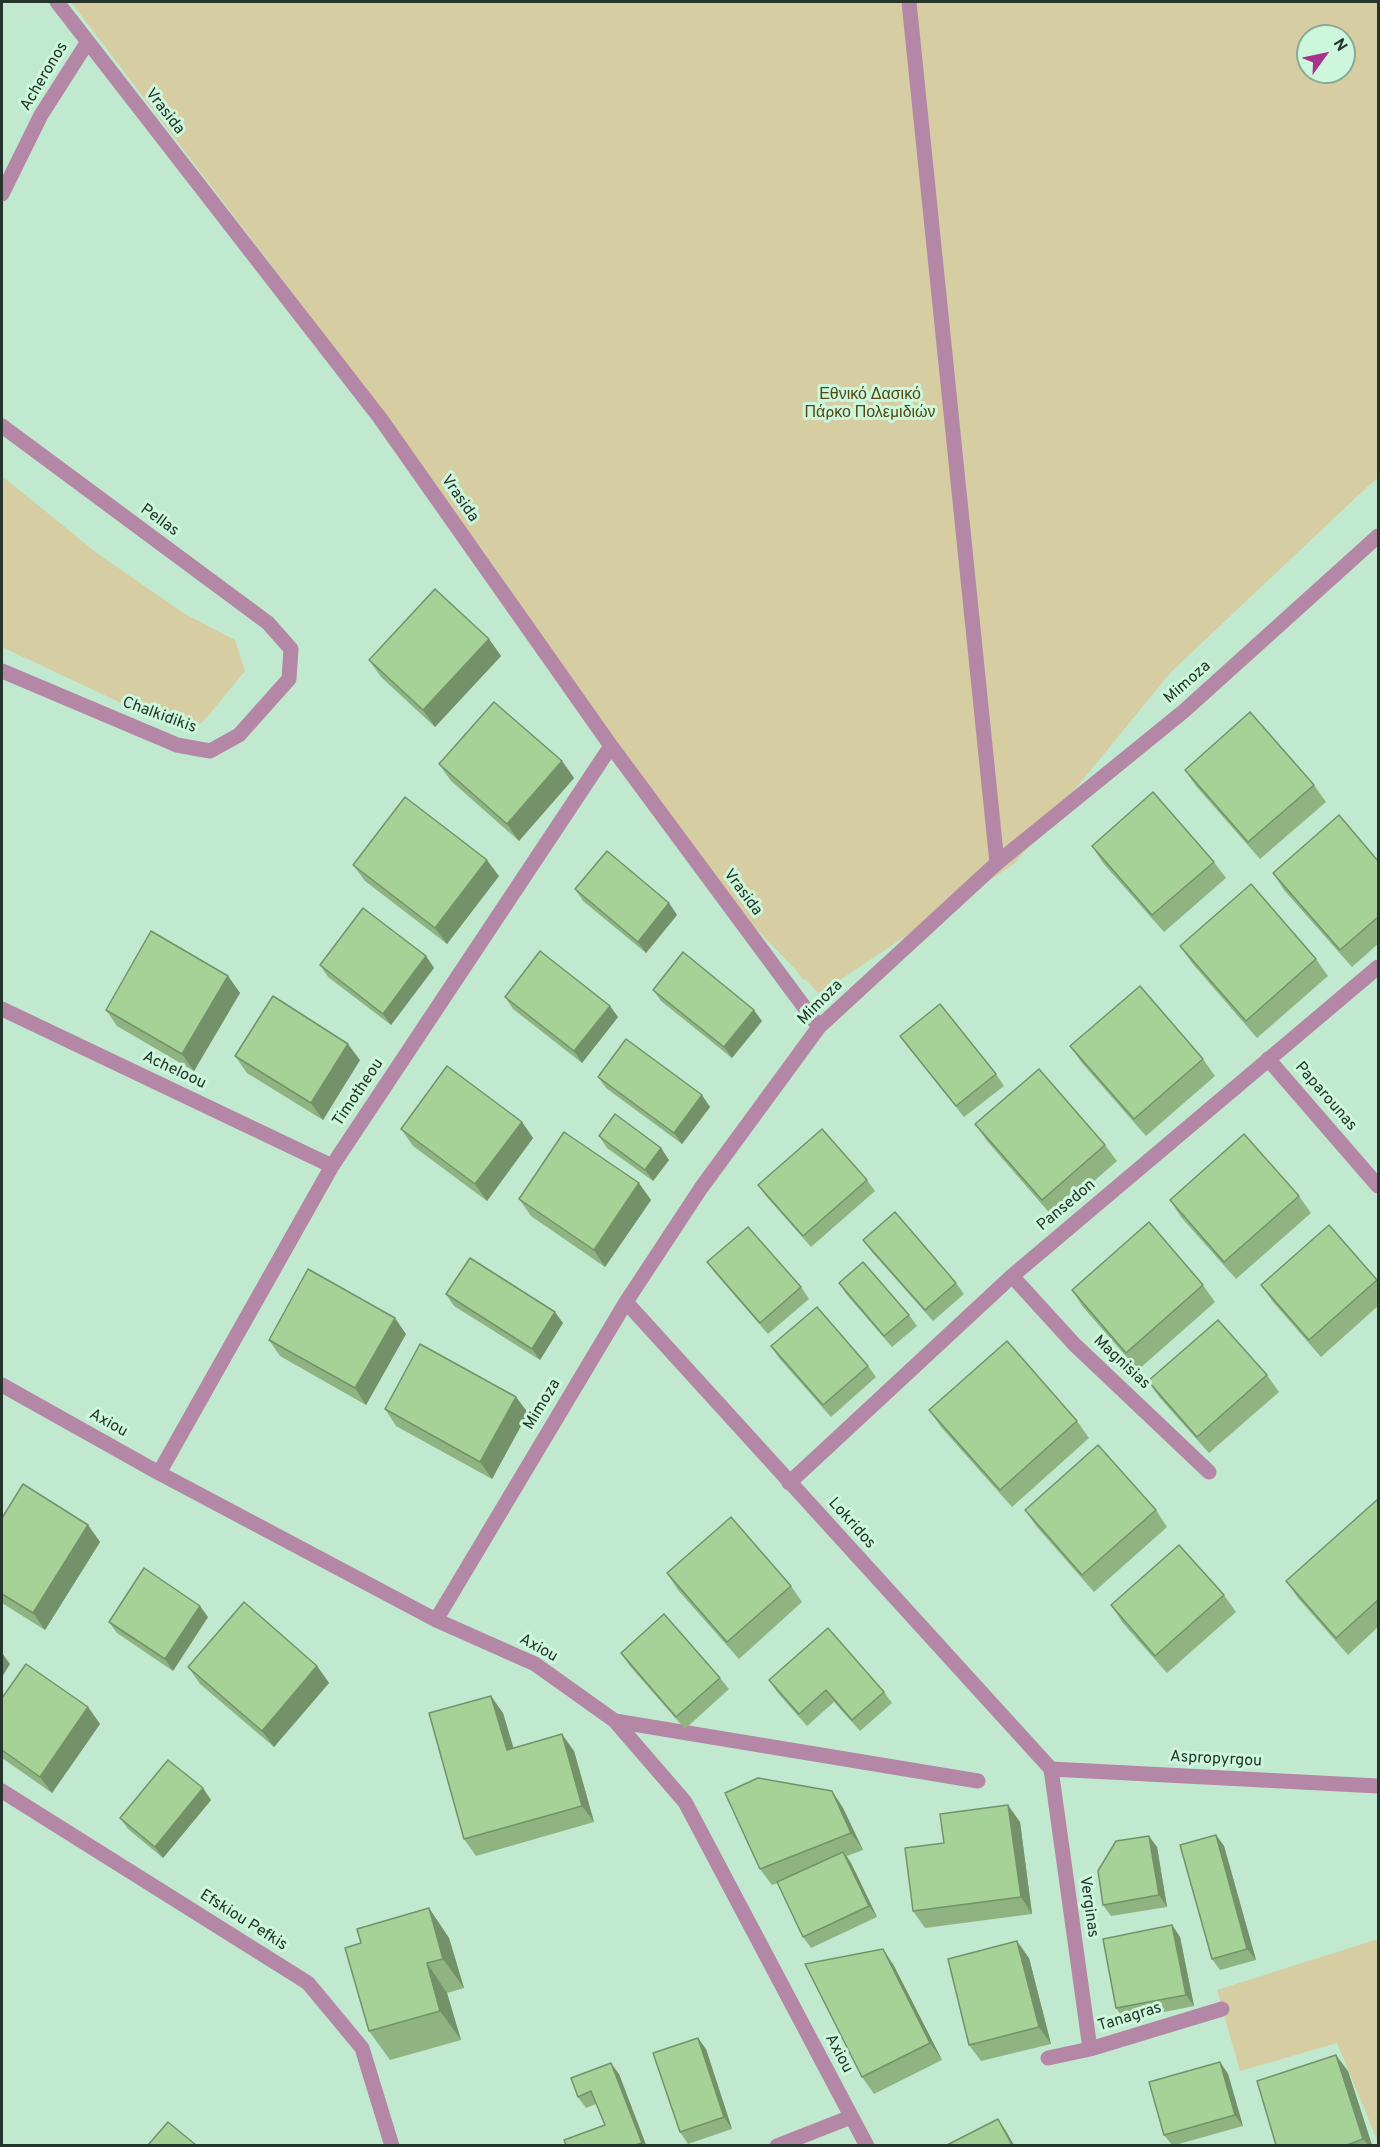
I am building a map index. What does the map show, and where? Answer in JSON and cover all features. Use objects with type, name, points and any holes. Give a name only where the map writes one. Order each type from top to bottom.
[{"type":"street","name":"Vrasida","points":[[57,2],[380,418],[611,747],[819,1027]]},
{"type":"street","points":[[909,2],[996,864]]},
{"type":"street","name":"Acheronos","points":[[2,194],[41,116],[87,43]]},
{"type":"street","name":"Pellas","points":[[2,426],[268,623],[291,649]]},
{"type":"street","name":"Mimoza","points":[[436,1620],[626,1302],[701,1188],[819,1027],[996,864],[1184,711],[1378,536]]},
{"type":"street","name":"Chalkidikis","points":[[2,671],[177,745],[210,751],[239,735],[289,679],[291,649]]},
{"type":"street","name":"Timotheou","points":[[159,1473],[332,1166],[611,747]]},
{"type":"street","name":"Pansedon","points":[[789,1483],[1012,1276],[1378,967]]},
{"type":"street","name":"Acheloou","points":[[2,1009],[332,1166]]},
{"type":"street","name":"Paparounas","points":[[1268,1059],[1378,1186]]},
{"type":"street","name":"Magnisias","points":[[1012,1276],[1074,1344],[1209,1472]]},
{"type":"street","name":"Lokridos","points":[[626,1302],[1051,1769]]},
{"type":"street","name":"Axiou","points":[[2,1385],[159,1473],[436,1620],[535,1664],[615,1721],[685,1802],[867,2145]]},
{"type":"street","points":[[615,1721],[978,1781]]},
{"type":"street","name":"Aspropyrgou","points":[[1051,1769],[1378,1786]]},
{"type":"street","name":"Verginas","points":[[1051,1769],[1090,2049]]},
{"type":"street","name":"Efskiou Pefkis","points":[[2,1791],[308,1983],[362,2048],[392,2145]]},
{"type":"street","name":"Tanagras","points":[[1048,2058],[1090,2049],[1222,2008]]},
{"type":"street","points":[[777,2145],[851,2117]]},
{"type":"green space","name":"Εθνικό Δασικό Πάρκο Πολεμιδιών","points":[[71,2],[1378,2],[1378,478],[1171,672],[1014,864],[819,994],[680,850],[494,566],[364,387]]},
{"type":"green space","points":[[2,476],[98,554],[185,614],[235,640],[245,671],[202,723],[183,732],[2,647]]},
{"type":"green space","points":[[1378,1939],[1378,2142],[1337,2043],[1240,2071],[1217,1990]]},
{"type":"building","points":[[435,589],[489,639],[423,710],[369,660]]},
{"type":"building","points":[[494,702],[562,761],[507,824],[439,764]]},
{"type":"building","points":[[1250,712],[1314,785],[1248,842],[1185,770]]},
{"type":"building","points":[[1153,792],[1214,862],[1152,915],[1092,846]]},
{"type":"building","points":[[405,797],[487,860],[435,928],[353,865]]},
{"type":"building","points":[[1339,815],[1378,861],[1378,917],[1340,950],[1273,873]]},
{"type":"building","points":[[607,851],[669,903],[638,942],[575,889]]},
{"type":"building","points":[[1251,884],[1316,959],[1246,1021],[1180,946]]},
{"type":"building","points":[[363,908],[426,956],[383,1014],[320,965]]},
{"type":"building","points":[[151,931],[228,976],[182,1054],[106,1010]]},
{"type":"building","points":[[540,951],[610,1006],[574,1051],[505,997]]},
{"type":"building","points":[[683,952],[754,1010],[724,1047],[653,990]]},
{"type":"building","points":[[1140,986],[1203,1059],[1134,1119],[1070,1046]]},
{"type":"building","points":[[273,996],[348,1044],[311,1103],[235,1056]]},
{"type":"building","points":[[940,1004],[996,1074],[956,1106],[900,1036]]},
{"type":"building","points":[[626,1039],[702,1095],[674,1133],[598,1077]]},
{"type":"building","points":[[447,1066],[522,1122],[475,1184],[401,1129]]},
{"type":"building","points":[[1039,1069],[1105,1145],[1042,1200],[975,1124]]},
{"type":"building","points":[[615,1114],[661,1148],[645,1170],[599,1136]]},
{"type":"building","points":[[822,1129],[867,1180],[803,1236],[758,1185]]},
{"type":"building","points":[[564,1132],[639,1183],[594,1250],[519,1199]]},
{"type":"building","points":[[1244,1134],[1299,1196],[1224,1262],[1170,1200]]},
{"type":"building","points":[[895,1212],[956,1283],[925,1310],[863,1240]]},
{"type":"building","points":[[1149,1222],[1203,1285],[1126,1353],[1072,1290]]},
{"type":"building","points":[[1329,1225],[1377,1280],[1309,1340],[1261,1285]]},
{"type":"building","points":[[748,1227],[801,1287],[760,1323],[707,1262]]},
{"type":"building","points":[[470,1258],[555,1312],[532,1349],[446,1294]]},
{"type":"building","points":[[863,1262],[909,1315],[884,1336],[839,1283]]},
{"type":"building","points":[[308,1269],[395,1318],[355,1388],[269,1340]]},
{"type":"building","points":[[817,1307],[868,1366],[823,1405],[771,1346]]},
{"type":"building","points":[[1218,1320],[1267,1375],[1197,1437],[1148,1381]]},
{"type":"building","points":[[1007,1341],[1077,1421],[1000,1490],[929,1410]]},
{"type":"building","points":[[420,1344],[516,1397],[480,1462],[385,1409]]},
{"type":"building","points":[[1098,1445],[1156,1510],[1082,1575],[1025,1510]]},
{"type":"building","points":[[23,1484],[88,1525],[33,1613],[2,1594],[2,1518]]},
{"type":"building","points":[[1378,1499],[1378,1600],[1336,1638],[1286,1581]]},
{"type":"building","points":[[731,1517],[791,1586],[727,1642],[667,1573]]},
{"type":"building","points":[[1179,1545],[1224,1595],[1155,1656],[1111,1605]]},
{"type":"building","points":[[144,1568],[200,1606],[165,1659],[109,1622]]},
{"type":"building","points":[[244,1602],[317,1666],[262,1731],[188,1667]]},
{"type":"building","points":[[664,1614],[720,1678],[676,1717],[621,1653]]},
{"type":"building","points":[[828,1628],[884,1692],[852,1720],[826,1690],[799,1714],[769,1680]]},
{"type":"building","points":[[26,1664],[88,1707],[40,1777],[2,1750],[2,1698]]},
{"type":"building","points":[[491,1696],[507,1750],[562,1734],[582,1806],[464,1839],[429,1713]]},
{"type":"building","points":[[168,1760],[203,1788],[155,1847],[120,1818]]},
{"type":"building","points":[[758,1778],[832,1791],[851,1833],[760,1869],[725,1793]]},
{"type":"building","points":[[1008,1805],[1021,1897],[913,1911],[905,1848],[944,1843],[940,1814]]},
{"type":"building","points":[[1216,1835],[1247,1949],[1212,1959],[1180,1845]]},
{"type":"building","points":[[1149,1836],[1159,1895],[1103,1905],[1098,1871],[1116,1841]]},
{"type":"building","points":[[843,1852],[869,1906],[803,1937],[777,1882]]},
{"type":"building","points":[[429,1908],[443,1959],[427,1963],[440,2011],[369,2031],[345,1948],[361,1943],[357,1929]]},
{"type":"building","points":[[1172,1925],[1186,1995],[1116,2008],[1103,1939]]},
{"type":"building","points":[[1017,1941],[1039,2027],[969,2045],[948,1959]]},
{"type":"building","points":[[883,1949],[930,2043],[862,2077],[805,1964]]},
{"type":"building","points":[[698,2038],[724,2117],[680,2132],[653,2053]]},
{"type":"building","points":[[1336,2055],[1363,2139],[1347,2145],[1276,2145],[1257,2081]]},
{"type":"building","points":[[1220,2062],[1235,2115],[1164,2135],[1149,2082]]},
{"type":"building","points":[[611,2063],[642,2143],[635,2145],[566,2145],[564,2140],[605,2125],[591,2091],[578,2097],[571,2078]]},
{"type":"building","points":[[998,2119],[1012,2145],[947,2145]]},
{"type":"building","points":[[168,2122],[196,2145],[148,2145]]}]
